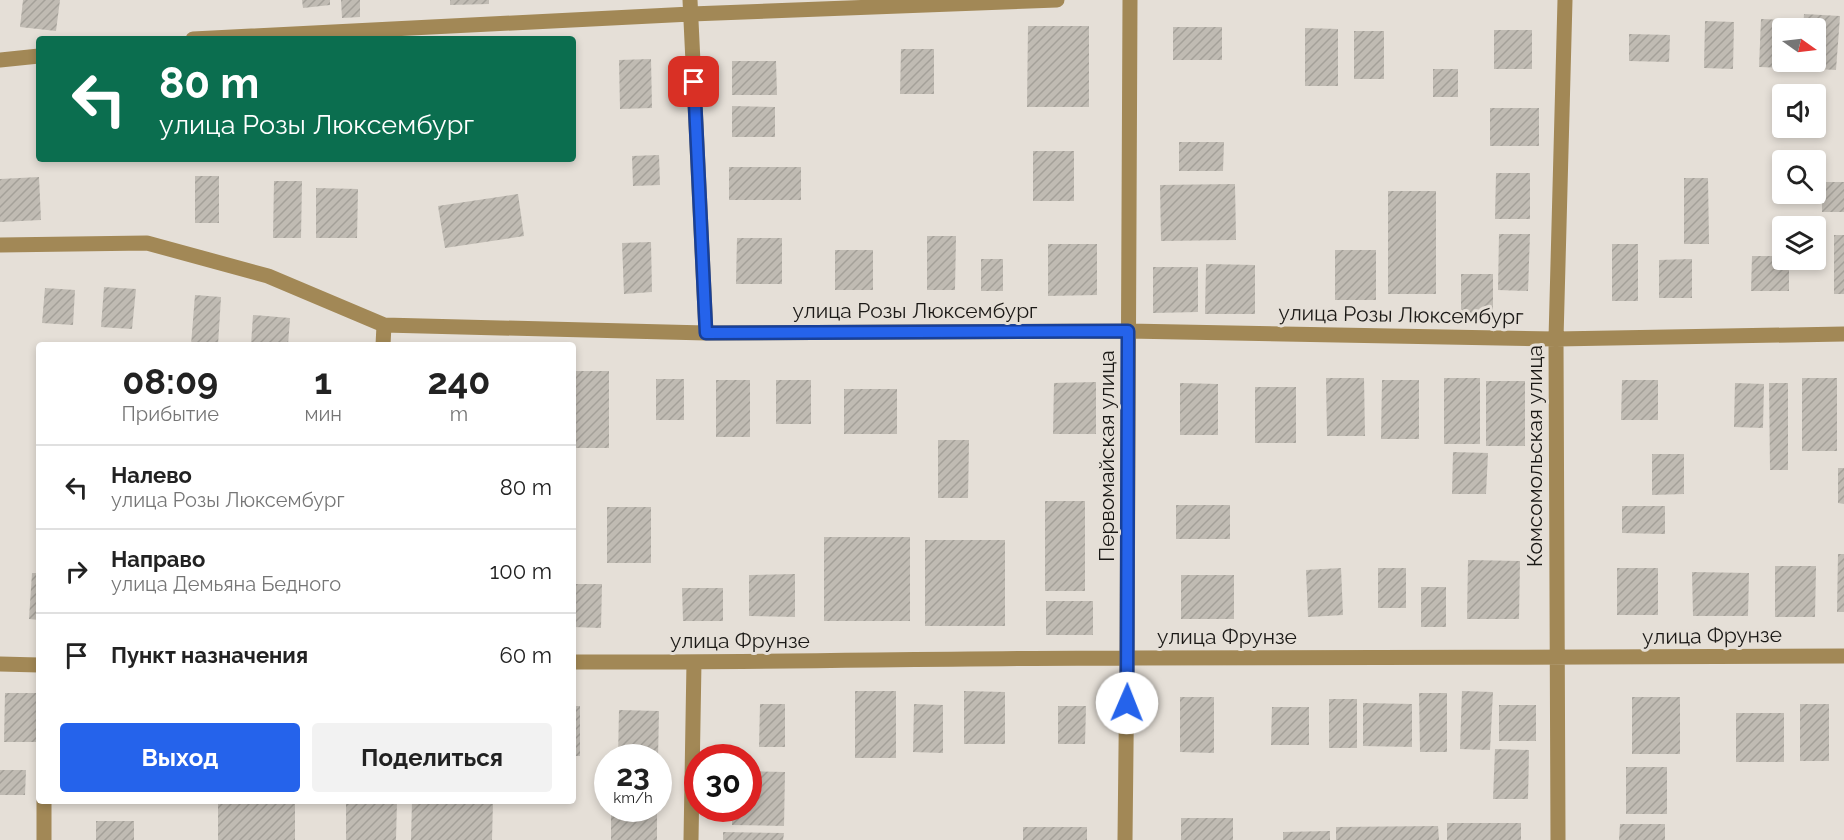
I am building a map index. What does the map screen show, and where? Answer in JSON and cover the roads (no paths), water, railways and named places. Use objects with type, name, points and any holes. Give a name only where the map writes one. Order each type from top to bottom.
[{"type":"street","points":[[240,36],[690,7],[1056,0]]},
{"type":"street","name":"Первомайская улица","points":[[1125,840],[1130,0]]},
{"type":"street","name":"Комсомольская улица","points":[[1558,840],[1556,339],[1565,0]]},
{"type":"street","points":[[690,7],[706,333]]},
{"type":"street","points":[[0,60],[36,56]]},
{"type":"street","name":"улица Розы Люксембург","points":[[0,245],[147,243],[268,276],[384,325],[706,333],[1128,331],[1556,339],[1844,334]]},
{"type":"street","points":[[383,342],[384,325]]},
{"type":"street","name":"улица Фрунзе","points":[[576,662],[1844,656]]},
{"type":"street","points":[[691,840],[694,662]]},
{"type":"street","points":[[0,664],[36,665]]},
{"type":"street","points":[[44,804],[44,840]]}]
